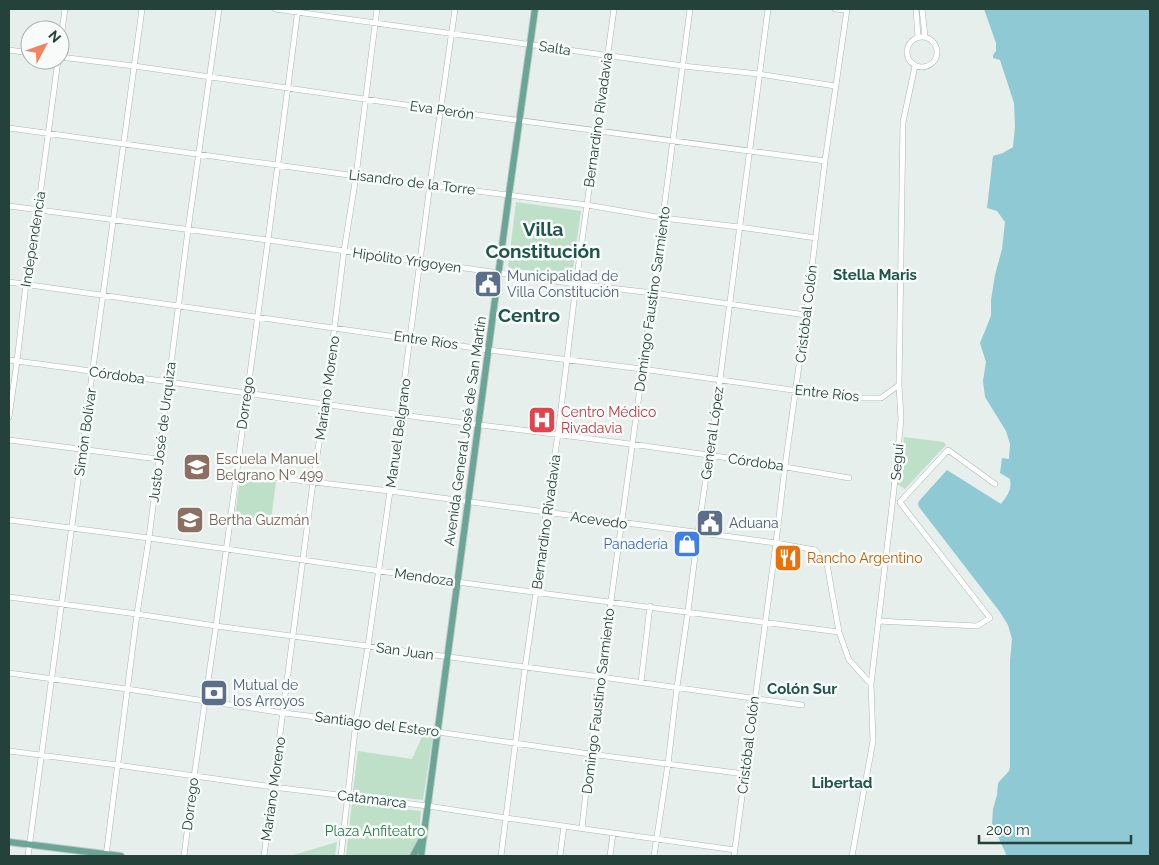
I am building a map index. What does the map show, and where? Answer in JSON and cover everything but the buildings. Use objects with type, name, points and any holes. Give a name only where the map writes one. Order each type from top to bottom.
[{"type":"main road","name":"Avenida General José de San Martín","points":[[421,856],[535,9]]},
{"type":"main road","points":[[413,856],[424,835]]},
{"type":"main road","points":[[9,842],[121,856]]},
{"type":"street","name":"Simón Bolívar","points":[[28,856],[142,9]]},
{"type":"street","name":"Justo José de Urquiza","points":[[106,855],[219,9]]},
{"type":"street","name":"Salta","points":[[275,9],[298,10],[375,23],[607,56],[759,74],[836,86]]},
{"type":"street","name":"Mariano Moreno","points":[[264,856],[377,9]]},
{"type":"street","name":"Manuel Belgrano","points":[[341,856],[356,721],[390,491],[455,9]]},
{"type":"street","name":"Bernardino Rivadavia","points":[[501,856],[614,9]]},
{"type":"street","name":"Domingo Faustino Sarmiento","points":[[582,828],[590,754],[654,293],[690,9]]},
{"type":"street","name":"General López","points":[[654,856],[720,380],[768,9]]},
{"type":"street","points":[[835,9],[846,10]]},
{"type":"street","points":[[915,66],[926,67],[937,56],[934,42],[924,36],[918,37],[916,9]]},
{"type":"street","points":[[922,9],[924,36]]},
{"type":"street","name":"Dorrego","points":[[184,856],[298,10]]},
{"type":"street","name":"Cristóbal Colón","points":[[734,856],[846,10]]},
{"type":"street","name":"Seguí","points":[[852,856],[873,741],[870,684],[901,419],[899,385],[903,122],[915,66],[908,60],[906,50],[910,42],[918,37]]},
{"type":"street","name":"Eva Perón","points":[[70,59],[134,66],[288,89],[825,161]]},
{"type":"street","name":"Independencia","points":[[9,417],[57,70]]},
{"type":"street","name":"Lisandro de la Torre","points":[[9,128],[356,176],[509,194],[662,218],[816,238]]},
{"type":"street","name":"Hipólito Yrigoyen","points":[[9,206],[806,315]]},
{"type":"street","name":"Entre Ríos","points":[[9,282],[488,350],[849,398],[881,398],[899,385]]},
{"type":"street","name":"Córdoba","points":[[9,360],[709,455],[849,478]]},
{"type":"street","points":[[9,440],[158,459]]},
{"type":"street","points":[[878,621],[977,626],[990,618],[900,502],[948,450],[995,484]]},
{"type":"street","name":"Acevedo","points":[[236,472],[622,522],[815,550],[827,564],[838,632],[849,660],[870,684]]},
{"type":"street","points":[[894,488],[904,498]]},
{"type":"street","name":"Mendoza","points":[[9,520],[838,632]]},
{"type":"street","name":"San Juan","points":[[9,597],[802,705]]},
{"type":"street","points":[[641,682],[650,606]]},
{"type":"street","name":"Santiago del Estero","points":[[9,673],[284,713],[356,721],[745,774]]},
{"type":"street","name":"Catamarca","points":[[9,751],[273,788],[428,806],[735,850]]},
{"type":"street","points":[[560,856],[564,826]]},
{"type":"street","points":[[610,856],[613,832]]},
{"type":"green space","points":[[516,202],[581,211],[572,276],[508,268]]},
{"type":"green space","points":[[904,437],[944,442],[946,445],[905,489],[897,484]]},
{"type":"green space","points":[[240,478],[276,482],[271,520],[235,516]]},
{"type":"green space","points":[[423,734],[433,735],[423,800],[353,792],[358,751],[412,759]]},
{"type":"green space","name":"Plaza Anfiteatro","points":[[352,803],[421,811],[418,846],[413,856],[346,856]]},
{"type":"green space","points":[[337,842],[335,856],[290,856]]},
{"type":"water","points":[[984,9],[1150,9],[1150,856],[1007,856],[992,824],[998,783],[1009,771],[1010,767],[1010,661],[1012,639],[1008,625],[1000,612],[918,504],[947,470],[1001,504],[1010,490],[1010,479],[1000,473],[1002,458],[1009,459],[1010,444],[1006,431],[985,397],[983,381],[986,362],[980,343],[991,316],[991,300],[1002,249],[1005,222],[997,211],[987,208],[993,156],[1013,147],[1015,127],[1014,103],[1000,60],[993,58],[996,51],[996,43]]},
{"type":"place","name":"Municipalidad de Villa Constitución","points":[[488,284]]},
{"type":"place","name":"Centro Médico Rivadavia","points":[[542,420]]},
{"type":"place","name":"Escuela Manuel Belgrano Nº 499","points":[[197,467]]},
{"type":"place","name":"Bertha Guzmán","points":[[190,520]]},
{"type":"place","name":"Aduana","points":[[710,523]]},
{"type":"place","name":"Panadería","points":[[687,544]]},
{"type":"place","name":"Rancho Argentino","points":[[788,558]]},
{"type":"place","name":"Mutual de los Arroyos","points":[[214,693]]},
{"type":"district","name":"Villa Constitución","points":[[543,240]]},
{"type":"district","name":"Stella Maris","points":[[875,275]]},
{"type":"district","name":"Centro","points":[[529,315]]},
{"type":"district","name":"Colón Sur","points":[[802,689]]},
{"type":"district","name":"Libertad","points":[[842,783]]}]
